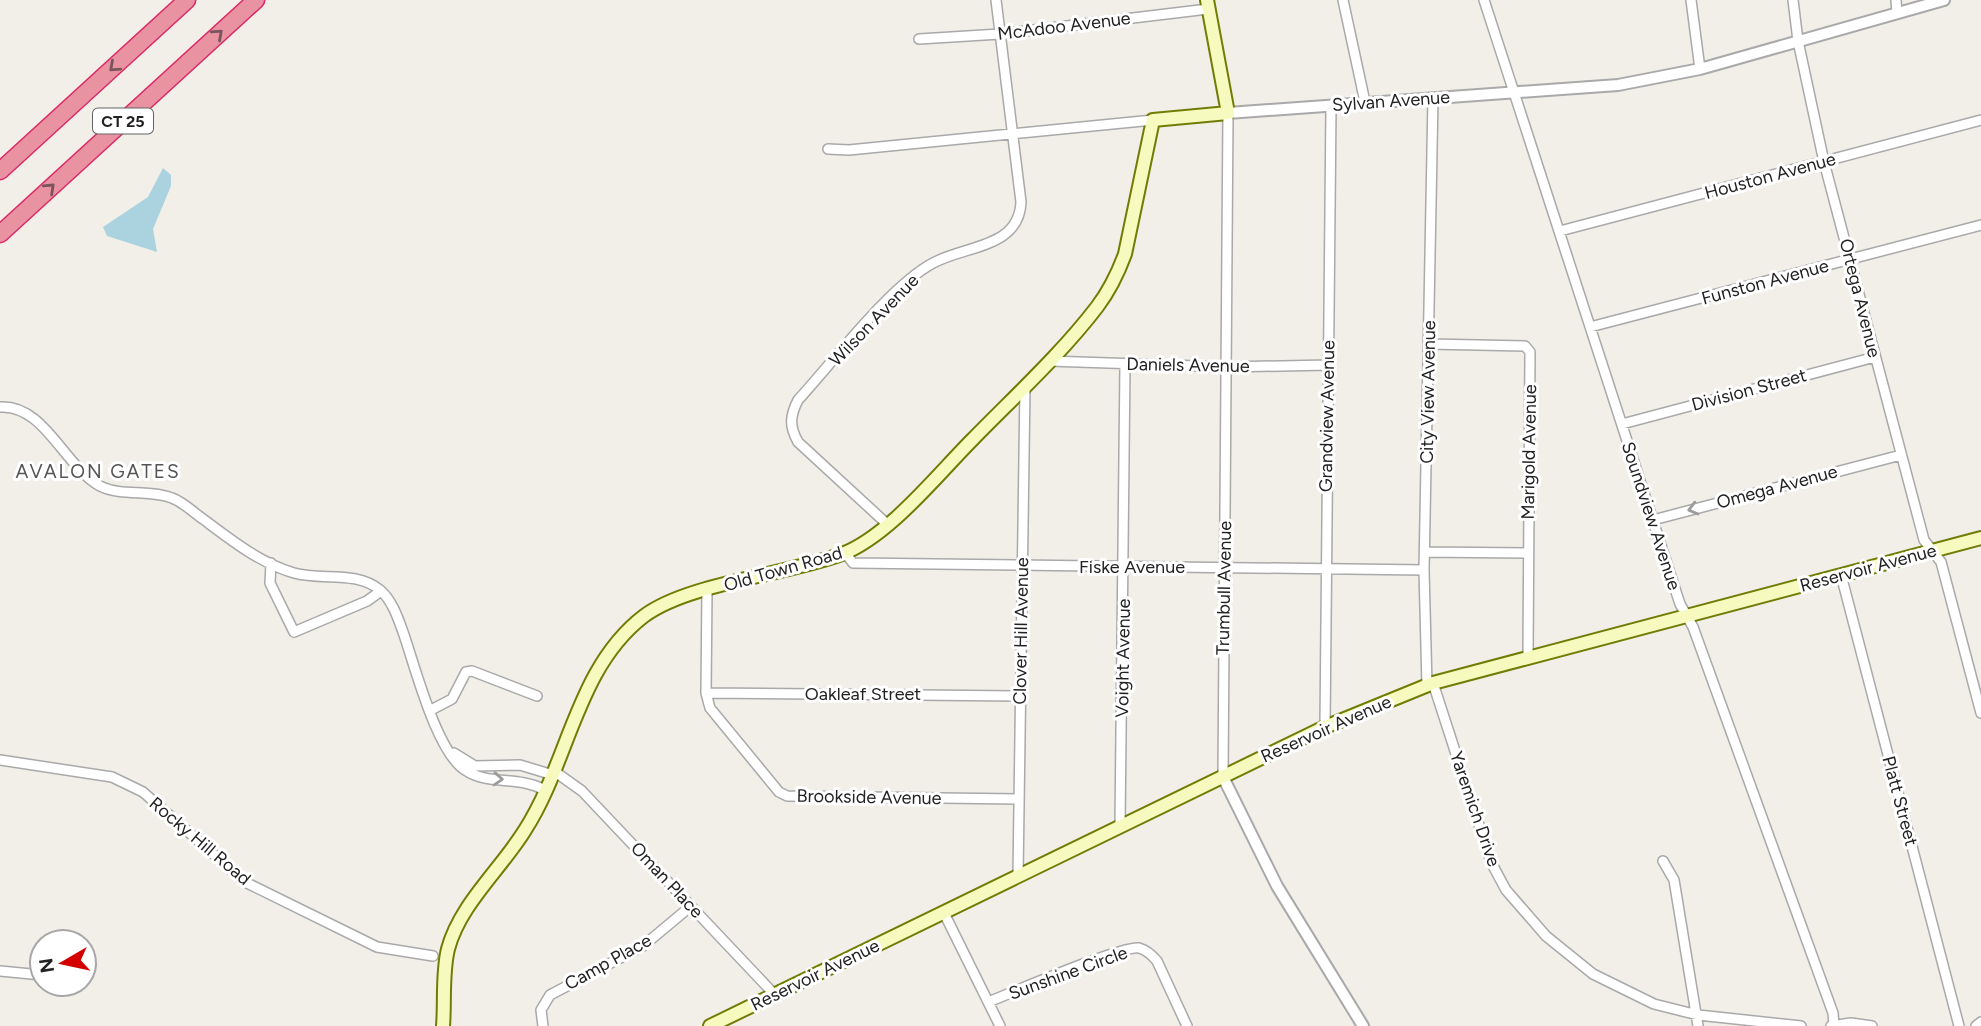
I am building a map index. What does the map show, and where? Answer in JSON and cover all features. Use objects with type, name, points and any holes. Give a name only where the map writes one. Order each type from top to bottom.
[{"type":"highway","name":"CT 25","points":[[0,169],[187,0]]},
{"type":"highway","name":"CT 25","points":[[0,234],[251,4]]},
{"type":"main road","points":[[1208,4],[1228,113]]},
{"type":"main road","name":"Sylvan Avenue","points":[[1153,120],[1228,113]]},
{"type":"main road","name":"Old Town Road","points":[[443,1026],[447,951],[455,930],[527,827],[591,684],[629,629],[665,603],[707,590],[793,570],[845,553],[887,524],[1025,386],[1097,307],[1117,275],[1131,234],[1153,120]]},
{"type":"main road","name":"Reservoir Avenue","points":[[710,1026],[1325,727],[1430,684],[1981,538]]},
{"type":"street","name":"Wilson Avenue","points":[[887,524],[798,442],[791,428],[792,412],[798,400],[915,275],[934,262],[1012,231],[1018,223],[1021,202],[996,0]]},
{"type":"street","points":[[1343,0],[1365,103]]},
{"type":"street","name":"Soundview Avenue","points":[[1484,0],[1680,604],[1687,615],[1833,1013],[1833,1026]]},
{"type":"street","points":[[1691,0],[1700,69]]},
{"type":"street","name":"Ortega Avenue","points":[[1793,0],[1798,41],[1824,162],[1901,455],[1924,540],[1941,562],[1981,713]]},
{"type":"street","points":[[1896,0],[1897,13]]},
{"type":"street","name":"Sylvan Avenue","points":[[1228,113],[1618,85],[1700,69],[1944,0]]},
{"type":"street","name":"McAdoo Avenue","points":[[919,39],[1000,34],[1208,4]]},
{"type":"street","name":"City View Avenue","points":[[1430,684],[1424,570],[1433,98]]},
{"type":"street","name":"Grandview Avenue","points":[[1325,727],[1324,570],[1331,106]]},
{"type":"street","name":"Trumbull Avenue","points":[[1228,113],[1223,777],[1277,886],[1363,1026]]},
{"type":"street","name":"Sylvan Avenue","points":[[828,149],[849,150],[1153,120]]},
{"type":"street","name":"Houston Avenue","points":[[1560,231],[1981,120]]},
{"type":"street","name":"Funston Avenue","points":[[1590,327],[1981,225]]},
{"type":"street","name":"Marigold Avenue","points":[[1429,344],[1525,346],[1530,350],[1528,656]]},
{"type":"street","name":"Division Street","points":[[1622,424],[1875,356]]},
{"type":"street","name":"Daniels Avenue","points":[[1049,361],[1227,367],[1328,365]]},
{"type":"street","name":"Voight Avenue","points":[[1120,826],[1125,364]]},
{"type":"street","name":"Clover Hill Avenue","points":[[1018,876],[1025,386]]},
{"type":"street","points":[[0,407],[13,406],[28,413],[87,478],[95,483],[113,491],[157,494],[174,499],[242,548],[295,573],[362,579],[381,591],[395,611],[445,748],[466,771],[479,777],[529,782],[545,790]]},
{"type":"street","name":"Omega Avenue","points":[[1653,520],[1901,455]]},
{"type":"street","points":[[1425,552],[1528,552]]},
{"type":"street","name":"Fiske Avenue","points":[[845,553],[853,563],[1424,570]]},
{"type":"street","points":[[271,563],[270,583],[293,632],[367,601],[381,591]]},
{"type":"street","name":"Platt Street","points":[[1840,575],[1959,1026]]},
{"type":"street","name":"Brookside Avenue","points":[[707,590],[706,693],[713,714],[779,792],[787,796],[1018,799]]},
{"type":"street","points":[[431,710],[452,699],[466,672],[472,671],[537,696]]},
{"type":"street","name":"Yaremich Drive","points":[[1430,684],[1491,862],[1506,890],[1546,936],[1593,974],[1632,995],[1698,1015],[1801,1026]]},
{"type":"street","name":"Oakleaf Street","points":[[706,693],[1020,696]]},
{"type":"street","points":[[435,722],[453,752],[468,764],[520,765],[553,773]]},
{"type":"street","name":"Rocky Hill Road","points":[[0,760],[112,776],[143,792],[245,881],[264,892],[377,947],[433,956]]},
{"type":"street","name":"Oman Place","points":[[553,773],[582,791],[775,995]]},
{"type":"street","points":[[1663,861],[1674,880],[1698,1026]]},
{"type":"street","name":"Camp Place","points":[[543,1026],[541,1010],[550,995],[643,946],[691,906]]},
{"type":"street","points":[[944,913],[1000,1026]]},
{"type":"street","name":"Sunshine Circle","points":[[988,1002],[1116,953],[1139,948],[1151,953],[1157,961],[1187,1026]]},
{"type":"street","points":[[0,971],[28,974]]},
{"type":"street","points":[[1976,1026],[1981,1022]]},
{"type":"street","points":[[1833,1026],[1851,1023],[1872,1026]]},
{"type":"water","points":[[163,168],[171,175],[171,186],[153,229],[157,252],[107,236],[103,227],[148,197]]},
{"type":"district","name":"AVALON GATES","points":[[98,471]]}]
